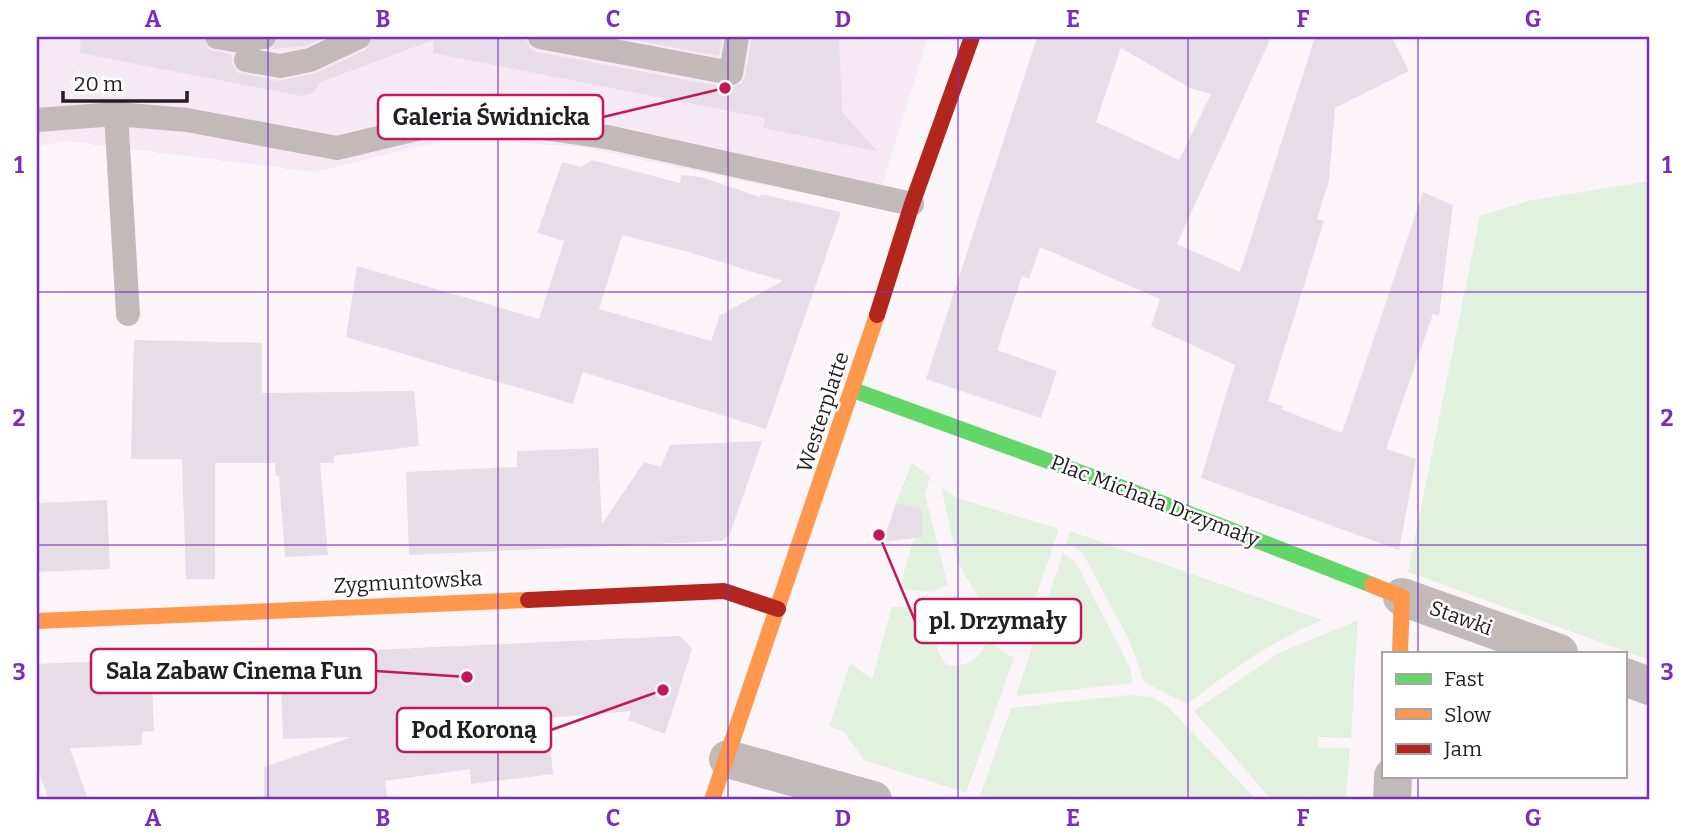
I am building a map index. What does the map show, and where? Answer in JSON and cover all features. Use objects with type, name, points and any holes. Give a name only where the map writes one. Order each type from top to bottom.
[{"type":"street","name":"Westerplatte","points":[[712,800],[853,390],[912,204],[972,37]]},
{"type":"street","name":"Plac Michała Drzymały","points":[[853,390],[1120,487],[1402,597]]},
{"type":"street","name":"Zygmuntowska","points":[[37,621],[724,590],[779,609]]},
{"type":"street","points":[[1400,652],[1402,597]]},
{"type":"street","name":"Stawki","points":[[1402,597],[1556,652]]},
{"type":"street","points":[[1626,677],[1649,685]]},
{"type":"street","points":[[728,759],[873,800]]},
{"type":"street","points":[[1392,800],[1393,778]]},
{"type":"lane","points":[[217,37],[240,41],[264,37]]},
{"type":"lane","points":[[246,60],[280,66],[310,60],[359,37]]},
{"type":"lane","points":[[540,37],[636,46],[731,73],[737,37]]},
{"type":"lane","points":[[116,114],[128,314]]},
{"type":"lane","points":[[37,120],[116,114],[187,120],[337,148],[466,117],[607,138],[912,204]]},
{"type":"shaded area","points":[[37,37],[928,37],[875,208],[581,147],[456,138],[314,172],[66,141],[37,146]]},
{"type":"green space","points":[[1649,181],[1649,660],[1408,572],[1480,216],[1528,201]]},
{"type":"green space","points":[[912,463],[930,476],[925,495],[948,585],[932,592],[899,589],[914,538],[922,537],[922,510],[896,503]]},
{"type":"green space","points":[[941,487],[957,498],[1059,529],[1020,643],[993,623],[958,563]]},
{"type":"green space","points":[[1070,531],[1322,620],[1286,637],[1252,658],[1187,704],[1144,682],[1129,640],[1082,552],[1066,543]]},
{"type":"green space","points":[[1063,553],[1075,561],[1130,668],[1133,683],[1016,696]]},
{"type":"green space","points":[[956,595],[968,616],[949,621],[938,632],[937,648],[947,665],[961,665],[972,661],[987,641],[1014,658],[966,793],[864,760],[844,732],[829,726],[850,663],[872,679],[892,607],[933,608]]},
{"type":"green space","points":[[1358,620],[1351,738],[1317,737],[1319,748],[1350,748],[1346,800],[1272,800],[1194,711],[1279,653]]},
{"type":"green space","points":[[1129,695],[1152,697],[1167,706],[1257,800],[979,799],[1011,708]]},
{"type":"building","points":[[81,37],[202,37],[208,49],[232,55],[232,64],[237,72],[278,81],[316,73],[366,50],[374,37],[432,37],[433,40],[321,82],[313,93],[301,96],[80,53]]},
{"type":"building","points":[[279,37],[325,37],[305,46],[272,49]]},
{"type":"building","points":[[434,37],[525,37],[530,48],[537,52],[729,88],[742,83],[752,37],[839,37],[842,112],[877,151],[763,128],[765,118],[433,53]]},
{"type":"building","points":[[619,37],[722,37],[719,56]]},
{"type":"building","points":[[1037,37],[1271,37],[1177,244],[1240,272],[1315,37],[1392,37],[1409,71],[1335,108],[1329,180],[1317,219],[1324,221],[1268,401],[1283,406],[1281,409],[1342,433],[1423,192],[1453,205],[1439,316],[1433,314],[1386,449],[1416,459],[1399,550],[1201,478],[1235,365],[1151,326],[1160,299],[1040,247],[1029,279],[1022,276],[997,350],[1057,371],[1041,418],[926,379]],"holes":[[[1121,48],[1190,88],[1211,94],[1179,160],[1096,122]]]},
{"type":"building","points":[[592,160],[680,183],[681,175],[701,177],[760,197],[761,194],[841,212],[766,429],[583,372],[573,404],[346,337],[357,266],[539,319],[564,241],[537,233],[562,162],[581,167]],"holes":[[[622,235],[783,281],[720,315],[711,341],[599,309]]]},
{"type":"building","points":[[134,340],[262,343],[262,393],[414,391],[419,446],[334,456],[334,463],[320,463],[328,555],[285,557],[279,476],[276,476],[275,463],[215,463],[215,579],[186,579],[182,459],[131,459]]},
{"type":"building","points":[[762,441],[730,534],[722,541],[409,555],[406,472],[517,467],[517,451],[598,448],[602,524],[644,462],[661,467],[670,445]]},
{"type":"building","points":[[107,500],[110,569],[37,572],[37,503]]},
{"type":"building","points":[[896,503],[922,510],[922,537],[883,542]]},
{"type":"building","points":[[680,636],[692,649],[665,734],[628,720],[631,711],[548,718],[553,774],[471,784],[470,769],[385,781],[388,800],[264,800],[264,767],[352,737],[283,739],[280,654]]},
{"type":"building","points":[[151,659],[154,731],[142,732],[142,745],[70,748],[88,800],[49,800],[37,767],[37,664]]},
{"type":"traffic: fast","points":[[853,390],[1120,487],[1372,585]]},
{"type":"traffic: slow","points":[[712,800],[877,315]]},
{"type":"traffic: slow","points":[[1372,585],[1402,597],[1400,652]]},
{"type":"traffic: slow","points":[[37,621],[528,600]]},
{"type":"traffic: jam","points":[[877,315],[912,204],[972,37]]},
{"type":"traffic: jam","points":[[528,600],[724,591],[778,609]]},
{"type":"place","name":"Galeria Świdnicka","points":[[725,88]]},
{"type":"place","name":"pl. Drzymały","points":[[879,535]]},
{"type":"place","name":"Sala Zabaw Cinema Fun","points":[[467,677]]},
{"type":"place","name":"Pod Koroną","points":[[663,690]]}]
